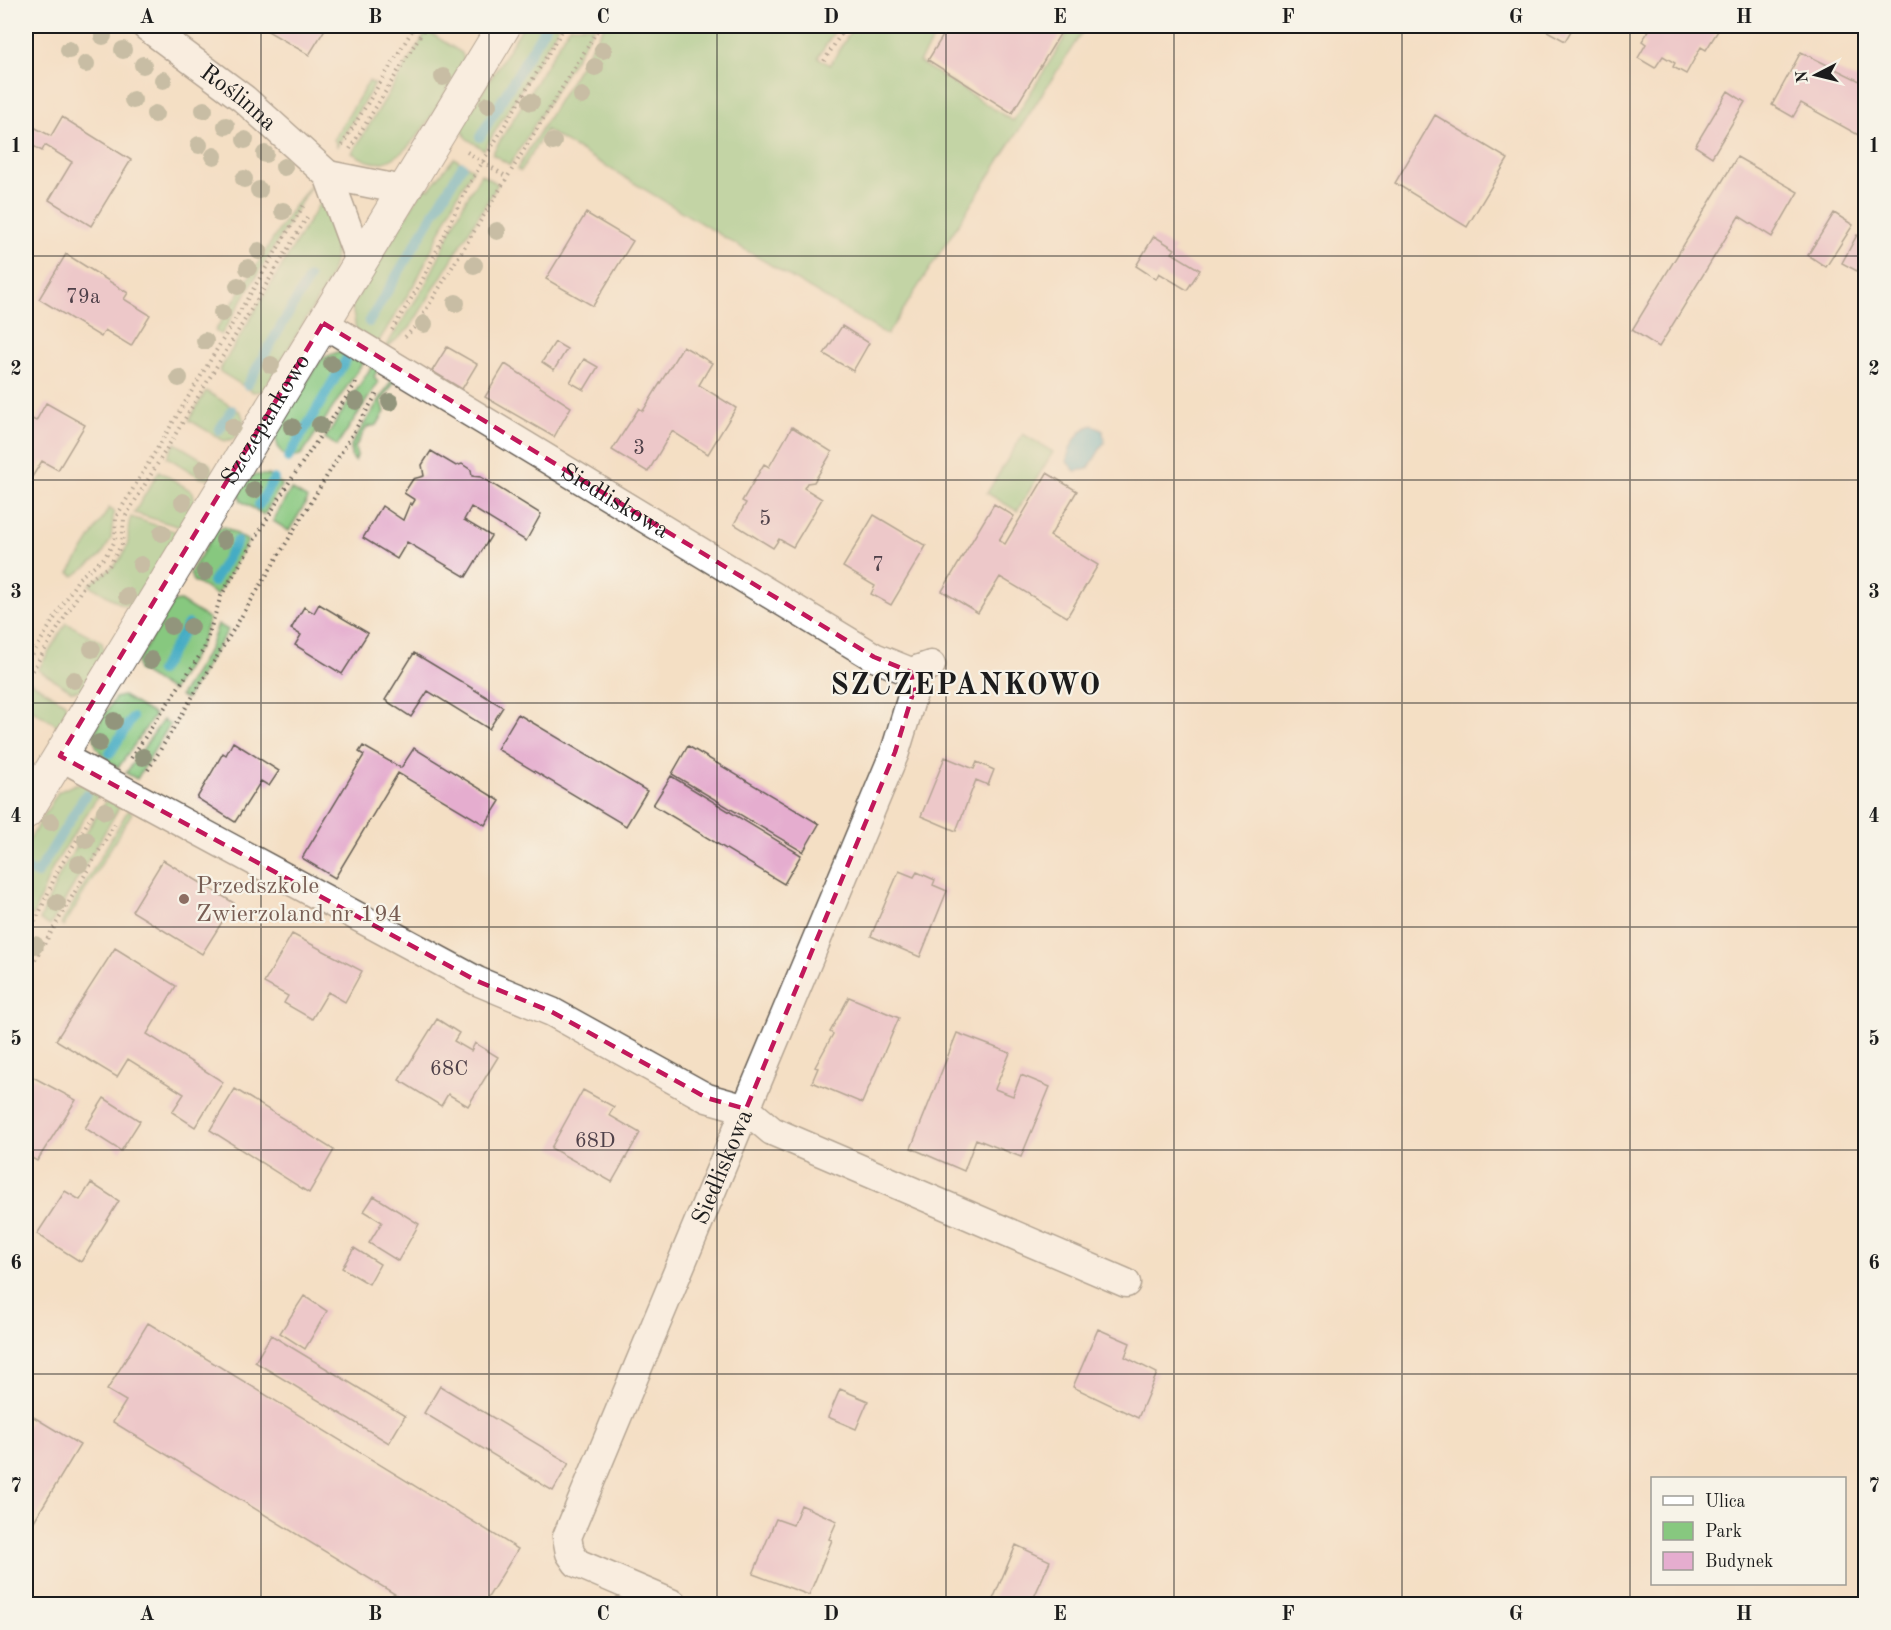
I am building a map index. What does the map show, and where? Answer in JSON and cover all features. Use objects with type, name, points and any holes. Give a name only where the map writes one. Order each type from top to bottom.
[{"type":"street","name":"Roślinna","points":[[146,26],[244,99],[328,175],[360,262]]},
{"type":"street","name":"Szczepankowo","points":[[26,812],[504,26]]},
{"type":"street","points":[[328,175],[403,190]]},
{"type":"street","name":"Siedliskowa","points":[[322,323],[874,657],[921,668],[895,752],[567,1537],[570,1553],[577,1563],[673,1605]]},
{"type":"street","points":[[60,756],[477,981],[552,1012],[707,1098],[746,1109],[772,1131],[1126,1283]]},
{"type":"path","points":[[26,681],[86,582],[109,566],[118,551],[122,544],[124,519],[319,197],[338,153],[416,26]]},
{"type":"path","points":[[26,665],[79,578],[104,558],[115,541],[116,517],[314,188],[347,155],[426,26]]},
{"type":"path","points":[[26,975],[123,790],[204,649],[221,596],[286,488],[382,359],[423,281],[468,186],[565,26]]},
{"type":"path","points":[[382,359],[416,326],[600,26]]},
{"type":"path","points":[[824,61],[846,26]]},
{"type":"path","points":[[26,937],[38,918],[58,870],[74,843],[123,790],[384,383],[390,373],[382,359]]},
{"type":"highlighted area","points":[[323,323],[874,657],[911,672],[914,690],[895,752],[746,1109],[707,1098],[552,1012],[477,981],[60,756]]},
{"type":"green space","points":[[523,26],[559,26],[484,150],[466,138],[461,127]]},
{"type":"green space","points":[[570,26],[595,26],[510,165],[492,154]]},
{"type":"green space","points":[[604,26],[838,26],[818,57],[830,65],[854,26],[942,26],[919,62],[1013,121],[1072,26],[1086,26],[887,335],[546,130],[521,171],[517,169]]},
{"type":"green space","points":[[427,31],[462,53],[464,60],[431,117],[410,145],[399,155],[387,161],[378,163],[369,161],[352,153]]},
{"type":"green space","points":[[369,81],[375,84],[337,146],[334,139]]},
{"type":"green space","points":[[454,158],[473,169],[456,198],[417,280],[376,346],[356,330],[352,306],[424,187],[429,189]]},
{"type":"green space","points":[[481,174],[498,184],[410,328],[383,351],[426,284],[464,203]]},
{"type":"green space","points":[[312,184],[221,335],[215,331],[292,209]]},
{"type":"green space","points":[[322,199],[333,231],[336,249],[328,282],[263,391],[253,392],[219,371]]},
{"type":"green space","points":[[340,351],[366,358],[302,454],[290,458],[282,454],[277,445],[275,433],[317,365],[323,358]]},
{"type":"green space","points":[[374,363],[380,367],[374,376],[378,383],[337,446],[325,438]]},
{"type":"green space","points":[[395,375],[396,379],[382,401],[385,412],[377,425],[367,427],[355,447],[357,456],[355,461],[351,456],[351,445]]},
{"type":"green space","points":[[206,391],[241,412],[244,421],[234,439],[224,441],[189,420]]},
{"type":"green space","points":[[1023,434],[1053,452],[1017,511],[987,493]]},
{"type":"green space","points":[[175,443],[210,464],[213,473],[210,478],[201,478],[167,457]]},
{"type":"green space","points":[[159,471],[193,492],[195,502],[180,527],[134,513]]},
{"type":"green space","points":[[268,475],[282,484],[264,515],[241,501],[239,493],[248,477]]},
{"type":"green space","points":[[291,489],[308,499],[289,531],[273,521]]},
{"type":"green space","points":[[109,508],[114,511],[111,539],[101,556],[74,576],[69,573]]},
{"type":"green space","points":[[131,517],[177,532],[134,604],[124,606],[89,585],[111,568],[124,553],[128,543]]},
{"type":"green space","points":[[225,527],[248,541],[217,595],[193,581],[190,573],[217,529]]},
{"type":"green space","points":[[180,601],[209,619],[201,644],[172,691],[138,670],[137,662],[173,602]]},
{"type":"green space","points":[[66,623],[102,642],[104,653],[82,690],[72,691],[38,670]]},
{"type":"green space","points":[[218,624],[228,630],[186,699],[180,696],[210,648]]},
{"type":"green space","points":[[31,682],[65,703],[68,713],[60,727],[26,706],[26,690]]},
{"type":"green space","points":[[123,696],[155,715],[118,768],[99,751],[95,743],[95,735],[97,727],[115,698]]},
{"type":"green space","points":[[163,720],[170,724],[137,779],[126,773]]},
{"type":"green space","points":[[75,784],[84,784],[100,793],[53,867],[33,916],[26,912],[26,845],[58,792]]},
{"type":"green space","points":[[108,798],[120,806],[50,926],[40,920],[61,871]]},
{"type":"green space","points":[[128,810],[132,813],[64,926],[61,924]]},
{"type":"water","points":[[1093,425],[1103,431],[1104,443],[1088,469],[1075,471],[1067,462],[1069,451],[1079,434]]},
{"type":"building","points":[[259,26],[327,26],[309,55]]},
{"type":"building","points":[[949,26],[1065,26],[1012,113],[928,60]]},
{"type":"building","points":[[1538,26],[1574,26],[1565,41]]},
{"type":"building","points":[[1652,26],[1721,26],[1706,50],[1701,47],[1686,74],[1673,67],[1675,63],[1663,56],[1655,68],[1638,58],[1646,44],[1642,41]]},
{"type":"building","points":[[1801,52],[1866,84],[1859,102],[1866,105],[1866,125],[1860,136],[1801,103],[1793,117],[1772,105]]},
{"type":"building","points":[[1728,91],[1745,102],[1712,157],[1695,146]]},
{"type":"building","points":[[1435,115],[1508,159],[1467,227],[1395,183]]},
{"type":"building","points":[[62,117],[131,160],[91,226],[49,200],[72,162],[45,145],[42,151],[26,142],[26,123],[51,136]]},
{"type":"building","points":[[1737,157],[1798,192],[1772,237],[1739,216],[1659,347],[1632,330]]},
{"type":"building","points":[[586,213],[633,241],[593,306],[546,279]]},
{"type":"building","points":[[1834,213],[1853,225],[1826,267],[1808,255]]},
{"type":"building","points":[[1857,235],[1866,240],[1866,255],[1857,271],[1842,263]]},
{"type":"building","points":[[1154,236],[1175,249],[1172,253],[1200,270],[1187,290],[1159,273],[1156,279],[1136,266]]},
{"type":"building","points":[[66,254],[128,293],[124,299],[150,315],[131,346],[105,330],[101,337],[39,299]]},
{"type":"building","points":[[842,326],[869,343],[853,371],[824,354]]},
{"type":"building","points":[[555,342],[567,349],[554,370],[542,362]]},
{"type":"building","points":[[683,346],[712,363],[699,385],[736,408],[708,454],[672,431],[648,472],[612,450],[639,408],[643,411]]},
{"type":"building","points":[[447,347],[477,364],[462,389],[432,371]]},
{"type":"building","points":[[584,359],[598,367],[584,390],[570,382]]},
{"type":"building","points":[[505,364],[571,407],[554,437],[485,397]]},
{"type":"building","points":[[46,403],[85,425],[58,470],[42,461],[32,477],[26,474],[26,416],[36,421]]},
{"type":"building","points":[[792,427],[832,452],[814,482],[807,483],[804,488],[822,499],[793,547],[779,539],[773,548],[734,524],[746,503],[742,501],[764,464],[769,467]]},
{"type":"building","points":[[431,451],[456,466],[462,464],[471,470],[472,476],[481,477],[541,514],[526,541],[471,507],[464,520],[491,536],[466,577],[407,542],[397,559],[363,538],[382,506],[403,520],[410,503],[412,505],[415,500],[404,493],[413,479],[424,476],[422,465]]},
{"type":"building","points":[[1047,473],[1077,491],[1050,536],[1098,565],[1067,617],[1000,577],[978,613],[942,591],[994,504],[1014,516],[999,540],[1005,544]]},
{"type":"building","points":[[874,515],[926,546],[891,605],[871,594],[875,586],[843,567]]},
{"type":"building","points":[[319,604],[368,633],[342,674],[295,645],[301,635],[291,629],[304,607],[314,613]]},
{"type":"building","points":[[414,653],[503,707],[489,729],[428,691],[411,717],[385,700]]},
{"type":"building","points":[[518,714],[647,791],[626,826],[497,749]]},
{"type":"building","points":[[233,742],[279,771],[269,786],[261,781],[235,822],[197,798],[223,753],[226,755]]},
{"type":"building","points":[[363,746],[401,768],[414,748],[500,801],[485,825],[398,773],[335,878],[302,858],[364,755],[359,752]]},
{"type":"building","points":[[688,746],[819,824],[803,852],[672,774]]},
{"type":"building","points":[[945,757],[974,769],[977,762],[994,770],[988,785],[976,780],[956,831],[921,816]]},
{"type":"building","points":[[671,776],[801,855],[784,884],[653,805]]},
{"type":"building","points":[[163,860],[234,903],[202,954],[132,911]]},
{"type":"building","points":[[899,871],[914,877],[917,872],[935,880],[933,885],[947,891],[920,957],[871,936]]},
{"type":"building","points":[[292,934],[362,971],[345,1002],[328,992],[312,1019],[284,1003],[288,996],[264,983]]},
{"type":"building","points":[[115,948],[176,986],[147,1034],[223,1082],[195,1127],[172,1112],[184,1094],[128,1059],[117,1077],[56,1040]]},
{"type":"building","points":[[849,997],[899,1018],[862,1103],[812,1082],[818,1068],[815,1067],[833,1034],[830,1032]]},
{"type":"building","points":[[437,1019],[459,1033],[454,1041],[471,1051],[475,1043],[498,1057],[468,1106],[448,1094],[441,1106],[399,1080]]},
{"type":"building","points":[[957,1033],[1010,1053],[995,1089],[1013,1096],[1021,1075],[1050,1087],[1021,1157],[976,1139],[964,1171],[911,1148]]},
{"type":"building","points":[[31,1076],[76,1100],[37,1161],[26,1155],[26,1084]]},
{"type":"building","points":[[235,1089],[334,1150],[309,1193],[210,1130]]},
{"type":"building","points":[[583,1090],[614,1107],[609,1115],[640,1133],[612,1182],[551,1148]]},
{"type":"building","points":[[104,1098],[140,1121],[121,1151],[85,1128]]},
{"type":"building","points":[[91,1183],[119,1201],[81,1262],[37,1234],[65,1191],[80,1200]]},
{"type":"building","points":[[374,1196],[419,1224],[398,1261],[369,1243],[382,1222],[364,1211]]},
{"type":"building","points":[[354,1248],[380,1264],[369,1284],[342,1268]]},
{"type":"building","points":[[304,1296],[327,1311],[305,1349],[280,1333]]},
{"type":"building","points":[[148,1323],[518,1549],[484,1604],[411,1604],[113,1422],[126,1401],[107,1390]]},
{"type":"building","points":[[1098,1329],[1130,1343],[1125,1357],[1157,1373],[1138,1418],[1073,1387]]},
{"type":"building","points":[[271,1335],[405,1416],[389,1443],[255,1362]]},
{"type":"building","points":[[440,1386],[569,1463],[553,1491],[424,1413]]},
{"type":"building","points":[[840,1389],[868,1401],[856,1429],[828,1417]]},
{"type":"building","points":[[32,1416],[80,1445],[28,1531],[26,1530],[26,1428]]},
{"type":"building","points":[[801,1505],[837,1521],[829,1539],[832,1540],[809,1595],[753,1574],[776,1519],[793,1525]]},
{"type":"building","points":[[1016,1545],[1050,1561],[1031,1604],[991,1604]]},
{"type":"waterway","points":[[480,137],[546,26]]},
{"type":"waterway","points":[[369,322],[462,166]]},
{"type":"waterway","points":[[247,385],[309,278]]},
{"type":"waterway","points":[[288,458],[348,356]]},
{"type":"waterway","points":[[219,430],[232,410]]},
{"type":"waterway","points":[[259,505],[274,479]]},
{"type":"waterway","points":[[213,582],[237,541]]},
{"type":"waterway","points":[[160,671],[188,624]]},
{"type":"waterway","points":[[110,753],[132,718]]},
{"type":"waterway","points":[[29,870],[37,874],[86,794]]},
{"type":"place","name":"Przedszkole Zwierzoland nr 194","points":[[184,899]]},
{"type":"district","name":"SZCZEPANKOWO","points":[[966,684]]}]
